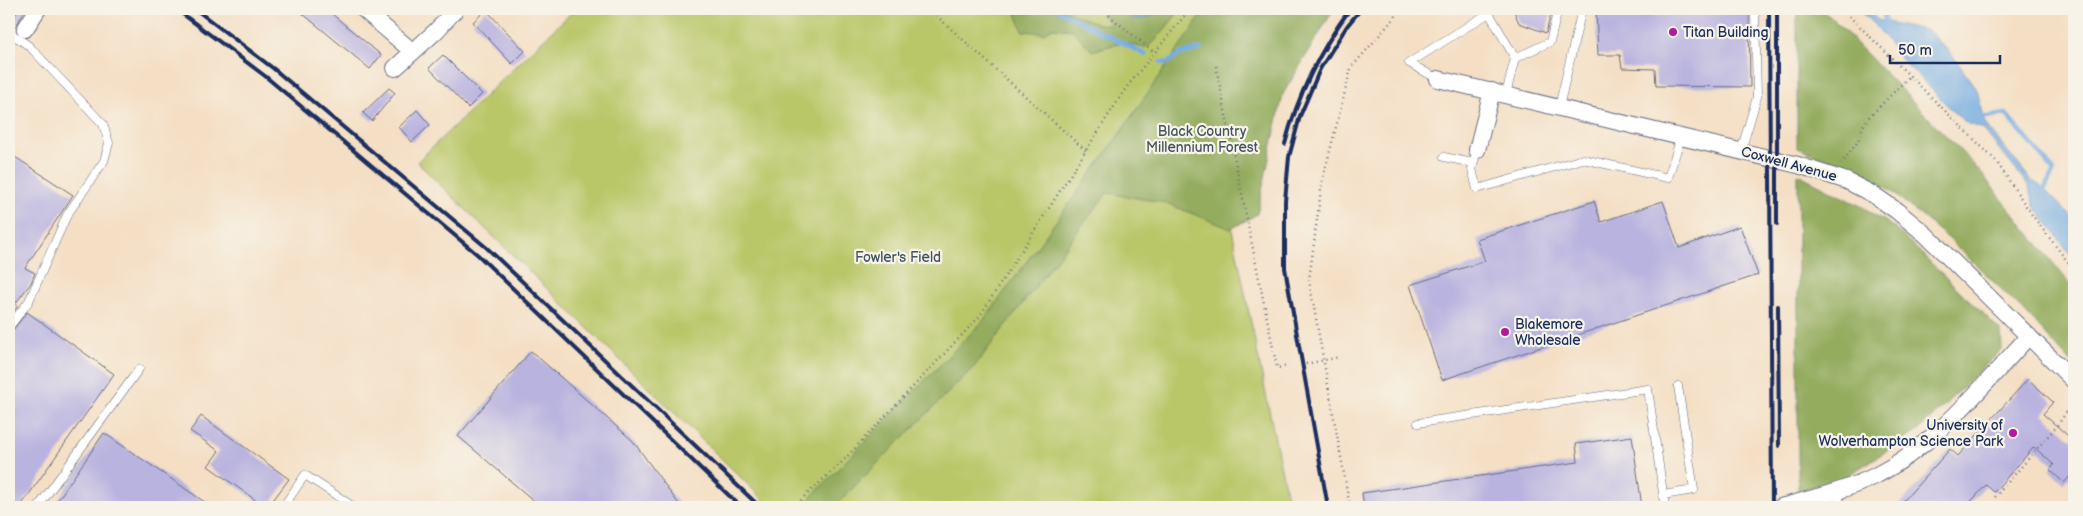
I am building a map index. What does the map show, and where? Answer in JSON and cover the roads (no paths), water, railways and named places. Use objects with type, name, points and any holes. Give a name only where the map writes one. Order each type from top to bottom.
[{"type":"street","points":[[25,29],[38,9]]},
{"type":"street","points":[[364,9],[413,52]]},
{"type":"street","points":[[395,68],[436,31],[456,9]]},
{"type":"street","name":"Coxwell Avenue","points":[[1438,79],[1741,151],[1832,175],[1874,195],[1897,211],[1924,234],[2074,381]]},
{"type":"street","points":[[1475,156],[1499,93]]},
{"type":"street","points":[[1781,507],[1839,491],[1898,463],[1922,445],[1952,418],[2028,336]]},
{"type":"lane","points":[[1499,93],[1514,58],[1550,42],[1558,9]]},
{"type":"lane","points":[[1559,107],[1582,9]]},
{"type":"lane","points":[[1741,151],[1757,97],[1755,9]]},
{"type":"lane","points":[[1438,79],[1409,63],[1489,13],[1514,58]]},
{"type":"lane","points":[[9,32],[29,46],[103,124],[109,143],[104,161],[67,215],[29,301],[9,327]]},
{"type":"lane","points":[[1444,157],[1475,156],[1472,169],[1477,189],[1583,159],[1668,178],[1681,137]]},
{"type":"lane","points":[[38,507],[139,369]]},
{"type":"lane","points":[[1663,495],[1694,490],[1678,386]]},
{"type":"lane","points":[[1418,423],[1648,389],[1665,507]]},
{"type":"lane","points":[[283,507],[305,476],[354,507]]},
{"type":"lane","points":[[1839,491],[1839,507]]},
{"type":"water","points":[[1120,9],[1163,9],[1152,16],[1141,19],[1131,17]]},
{"type":"water","points":[[1858,9],[1866,9],[1878,20],[1929,31],[1953,56],[1977,90],[1986,125],[2032,181],[2041,186],[2074,219],[2074,259],[2036,208],[2028,185],[1983,129],[1964,122],[1902,60],[1880,31]]},
{"type":"waterway","points":[[1057,9],[1146,55]]},
{"type":"waterway","points":[[1882,9],[1887,27]]},
{"type":"waterway","points":[[1161,62],[1167,63],[1180,54],[1201,49]]},
{"type":"waterway","points":[[1980,118],[2006,114],[2054,171],[2042,194]]},
{"type":"railway","points":[[176,9],[265,76],[478,255],[741,507]]},
{"type":"railway","points":[[195,9],[274,69],[487,248],[760,507]]},
{"type":"railway","points":[[1285,144],[1296,108],[1311,73],[1329,40],[1350,9]]},
{"type":"railway","points":[[1328,507],[1285,268],[1285,201],[1289,157],[1300,116],[1320,69],[1347,26],[1361,9]]},
{"type":"railway","points":[[1769,9],[1772,507]]},
{"type":"railway","points":[[1777,9],[1777,224]]},
{"type":"railway","points":[[1778,306],[1779,446]]},
{"type":"place","name":"Titan Building","points":[[1673,32]]},
{"type":"place","name":"Blakemore Wholesale","points":[[1505,332]]},
{"type":"place","name":"University of Wolverhampton Science Park","points":[[2013,433]]},
{"type":"park label","name":"Black Country Millennium Forest","points":[[1202,140]]},
{"type":"park label","name":"Fowler's Field","points":[[898,257]]}]
